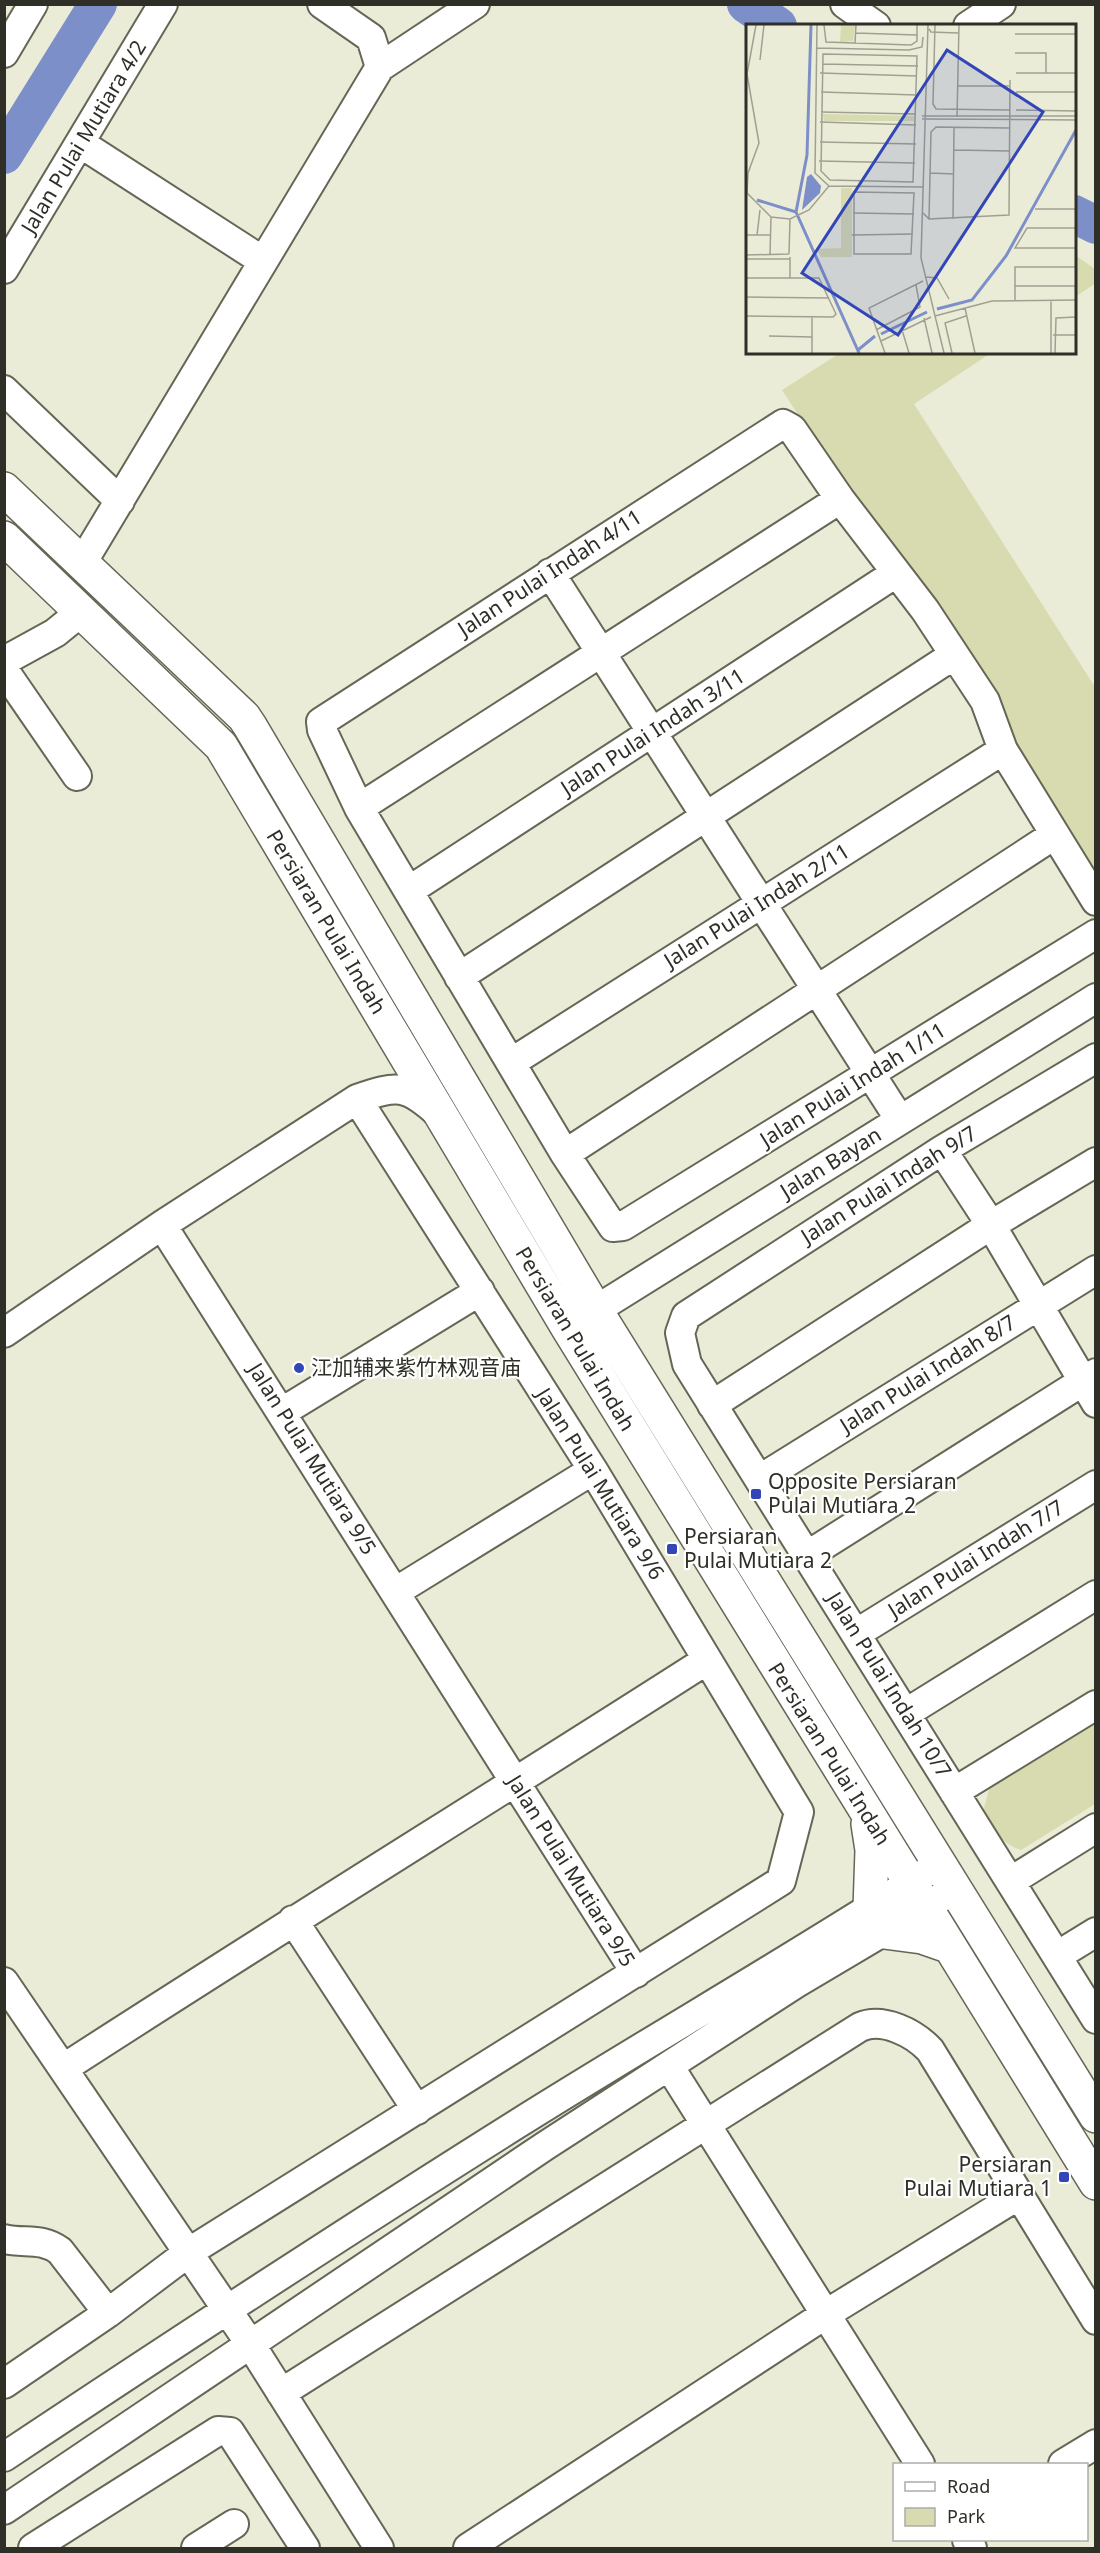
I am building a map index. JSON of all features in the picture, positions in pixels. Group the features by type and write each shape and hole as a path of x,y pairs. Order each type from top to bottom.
{"main road":[{"name":"Persiaran Pulai Indah","path":"4,489 244,717 595,1309 1095,2116"},
{"path":"4,525 55,558 82,563 83,575 92,596 146,673"},
{"name":"Persiaran Pulai Indah","path":"4,538 221,746 568,1328 1095,2183"},
{"path":"867,1816 877,1920 948,1946"}],"street":[{"path":"4,53 33,4"},
{"name":"Jalan Pulai Mutiara 4/2","path":"4,270 163,4"},
{"path":"322,4 371,38 380,67"},
{"path":"82,563 380,67 475,4"},
{"path":"845,4 873,24"},
{"path":"971,24 1001,4"},
{"path":"80,143 263,261"},
{"path":"4,390 120,501"},
{"name":"Jalan Pulai Indah 4/11","path":"359,808 322,730 323,718 777,426 783,424 792,429 840,499"},
{"path":"1054,835 817,987 565,1154 410,890 359,808 840,499 925,610 986,701 1003,750 1095,901"},
{"path":"550,573 873,1074 900,1120"},
{"name":"Jalan Pulai Indah 3/11","path":"410,890 896,573"},
{"path":"4,661 55,633 81,612"},
{"path":"459,977 954,655"},
{"path":"4,670 77,776"},
{"name":"Jalan Pulai Indah 2/11","path":"512,1062 1003,750"},
{"name":"Jalan Pulai Indah 1/11","path":"565,1154 609,1225 618,1228 623,1226 873,1074 1095,934"},
{"name":"Jalan Bayan","path":"568,1328 1095,998"},
{"name":"Jalan Pulai Indah 9/7","path":"686,1316 942,1150 1095,1058"},
{"path":"4,1333 162,1225 357,1099 389,1088 410,1092 421,1098 443,1118"},
{"name":"Jalan Pulai Mutiara 9/6","path":"357,1099 593,1470 799,1812 781,1881 636,1973"},
{"path":"808,1555 1091,1386 1037,1306 991,1225 942,1150"},
{"path":"712,1405 991,1225 1095,1162"},
{"name":"Jalan Pulai Mutiara 9/5","path":"162,1225 636,1973"},
{"name":"Jalan Pulai Indah 8/7","path":"760,1479 1095,1270"},
{"path":"282,1412 480,1291"},
{"name":"Jalan Pulai Indah 10/7","path":"686,1316 680,1333 687,1364 857,1633 1095,2019"},
{"path":"395,1592 593,1470"},
{"name":"Jalan Pulai Indah 7/7","path":"857,1633 1095,1485"},
{"path":"906,1713 1095,1595"},
{"path":"64,2068 292,1920 515,1783 707,1660"},
{"path":"954,1792 1095,1706"},
{"path":"1011,1881 1095,1828"},
{"path":"4,2457 227,2309 519,2123 877,1920 947,1877"},
{"path":"292,1920 417,2110"},
{"path":"4,2510 795,1984 877,1920"},
{"path":"1057,1956 1095,1932"},
{"path":"4,2384 108,2313 189,2252 636,1973"},
{"path":"4,1982 251,2345 379,2548"},
{"path":"281,2393 860,2027 875,2022 916,2036 930,2050 1095,2320"},
{"path":"669,2066 919,2463"},
{"path":"468,2548 826,2314 1019,2195"},
{"path":"4,2239 15,2242 36,2240 50,2243 60,2251 108,2313"},
{"path":"33,2548 218,2431 230,2432 305,2548"},
{"path":"1065,2463 1095,2444"},
{"path":"196,2548 234,2524"}],"green space":[{"path":"1076,256 1095,269 1096,283 1076,296"},
{"path":"838,354 989,354 914,404 1095,687 1095,871 782,390"},
{"path":"1095,1721 1095,1804 1021,1850 1008,1844 994,1831 983,1812 990,1786"}],"waterway":[{"path":"4,155 98,4"},
{"path":"746,4 775,24"},
{"path":"1076,215 1096,225"}],"place":[{"name":"江加辅来紫竹林观音庙","path":"299,1368"},
{"name":"Opposite Persiaran Pulai Mutiara 2","path":"756,1494"},
{"name":"Persiaran Pulai Mutiara 2","path":"672,1549"},
{"name":"Persiaran Pulai Mutiara 1","path":"1064,2177"}]}
